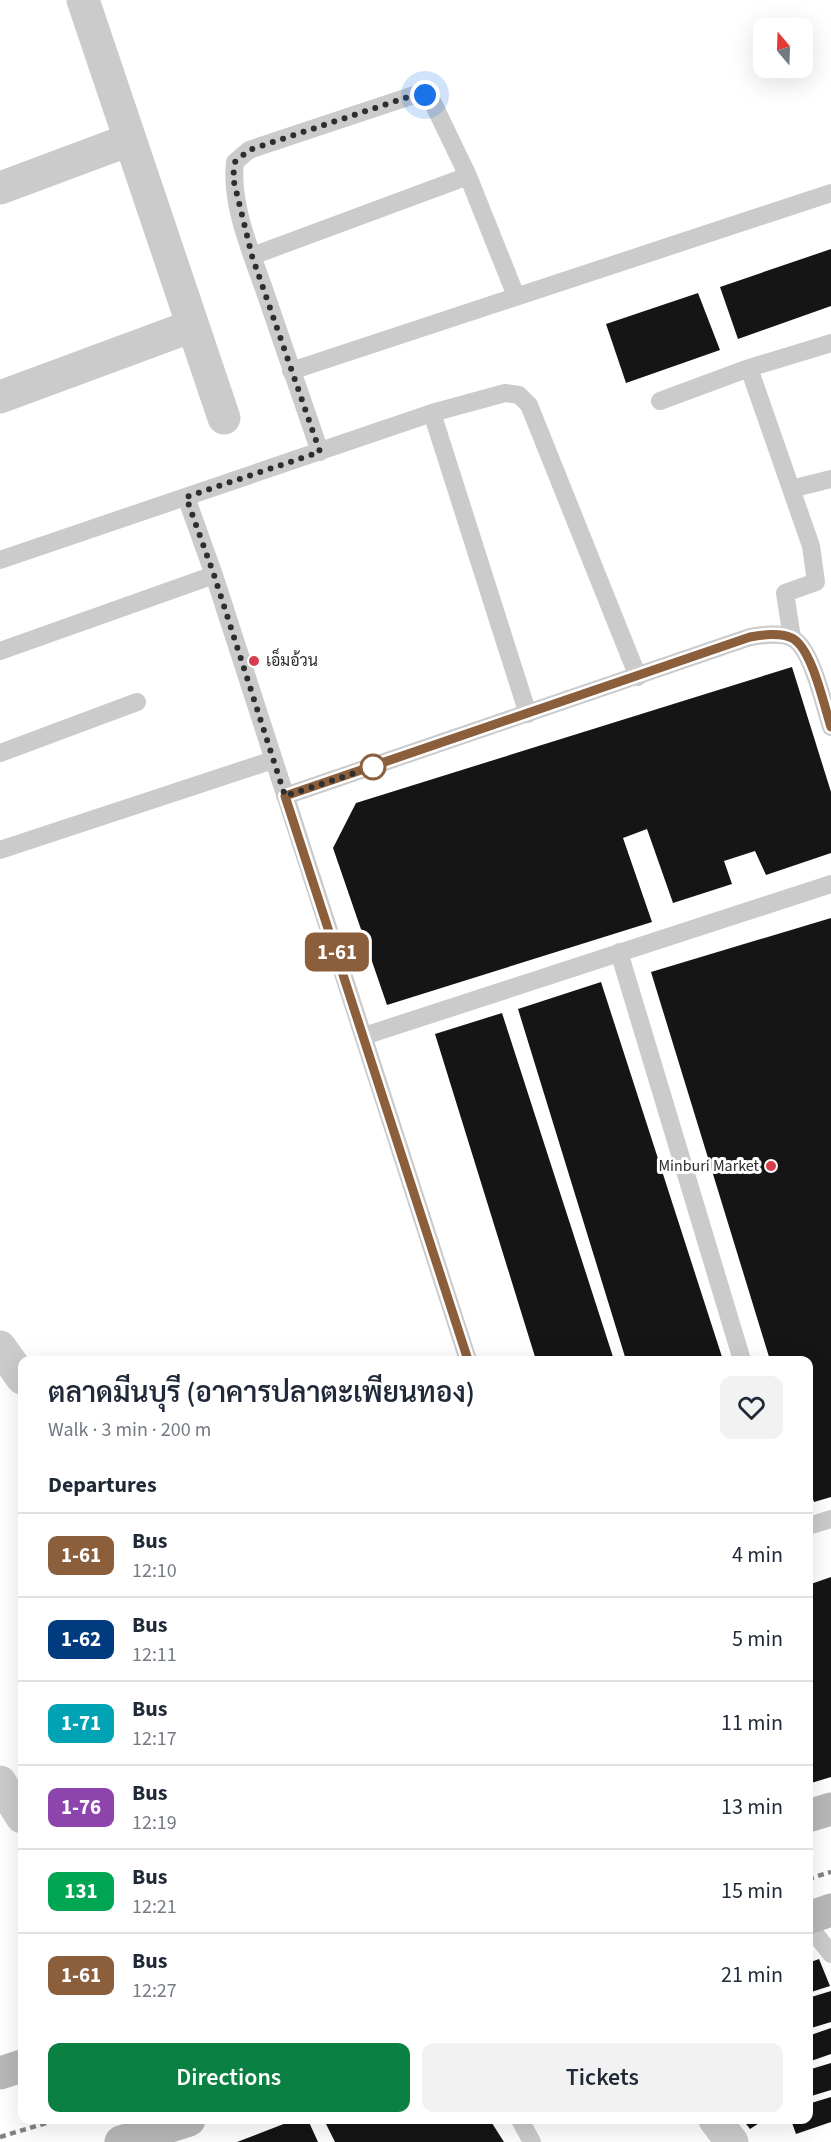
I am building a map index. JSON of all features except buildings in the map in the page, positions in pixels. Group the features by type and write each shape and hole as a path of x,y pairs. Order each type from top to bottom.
{"main road":[{"path":"813,1814 831,1809"},
{"path":"813,1916 831,1910"},
{"path":"0,2073 18,2067"},
{"path":"121,2142 184,2128"}],"street":[{"path":"83,0 224,418"},
{"path":"0,188 129,140"},
{"path":"0,397 192,326"},
{"path":"0,1347 18,1372"},
{"path":"0,1782 18,1811"},
{"path":"718,2124 732,2142"}],"lane":[{"path":"320,452 252,256 233,178 235,162 249,150 417,94 425,95 432,101 468,176 516,296"},
{"path":"252,256 468,176"},
{"path":"291,371 831,193"},
{"path":"660,401 749,368 831,343"},
{"path":"749,368 811,546 816,582 785,593 792,638 802,648 809,661 831,727"},
{"path":"0,560 432,414 506,393 519,395 529,405 638,677"},
{"path":"432,414 528,714"},
{"path":"791,489 831,480"},
{"path":"186,497 214,575 467,1356"},
{"path":"0,651 214,575"},
{"path":"285,796 750,637 763,635 792,638"},
{"path":"0,753 137,702"},
{"path":"0,850 273,760"},
{"path":"364,1036 831,884"},
{"path":"619,952 741,1356"},
{"path":"813,1524 831,1519"},
{"path":"813,1931 831,1954"},
{"path":"522,2124 532,2142"}],"railway":[{"path":"813,1877 831,1872"},
{"path":"0,2137 43,2124"}],"bus line":[{"name":"1-61","path":"467,1356 285,796 750,637 763,635 792,638 802,648 809,661 831,727"}],"place":[{"name":"เอ็มอ้วน","path":"254,661"},
{"name":"Minburi Market","path":"771,1166"}],"route":[{"path":"373,767 285,796 214,575 186,497 320,452 252,256 233,178 235,162 249,150 417,94 425,95"}]}
